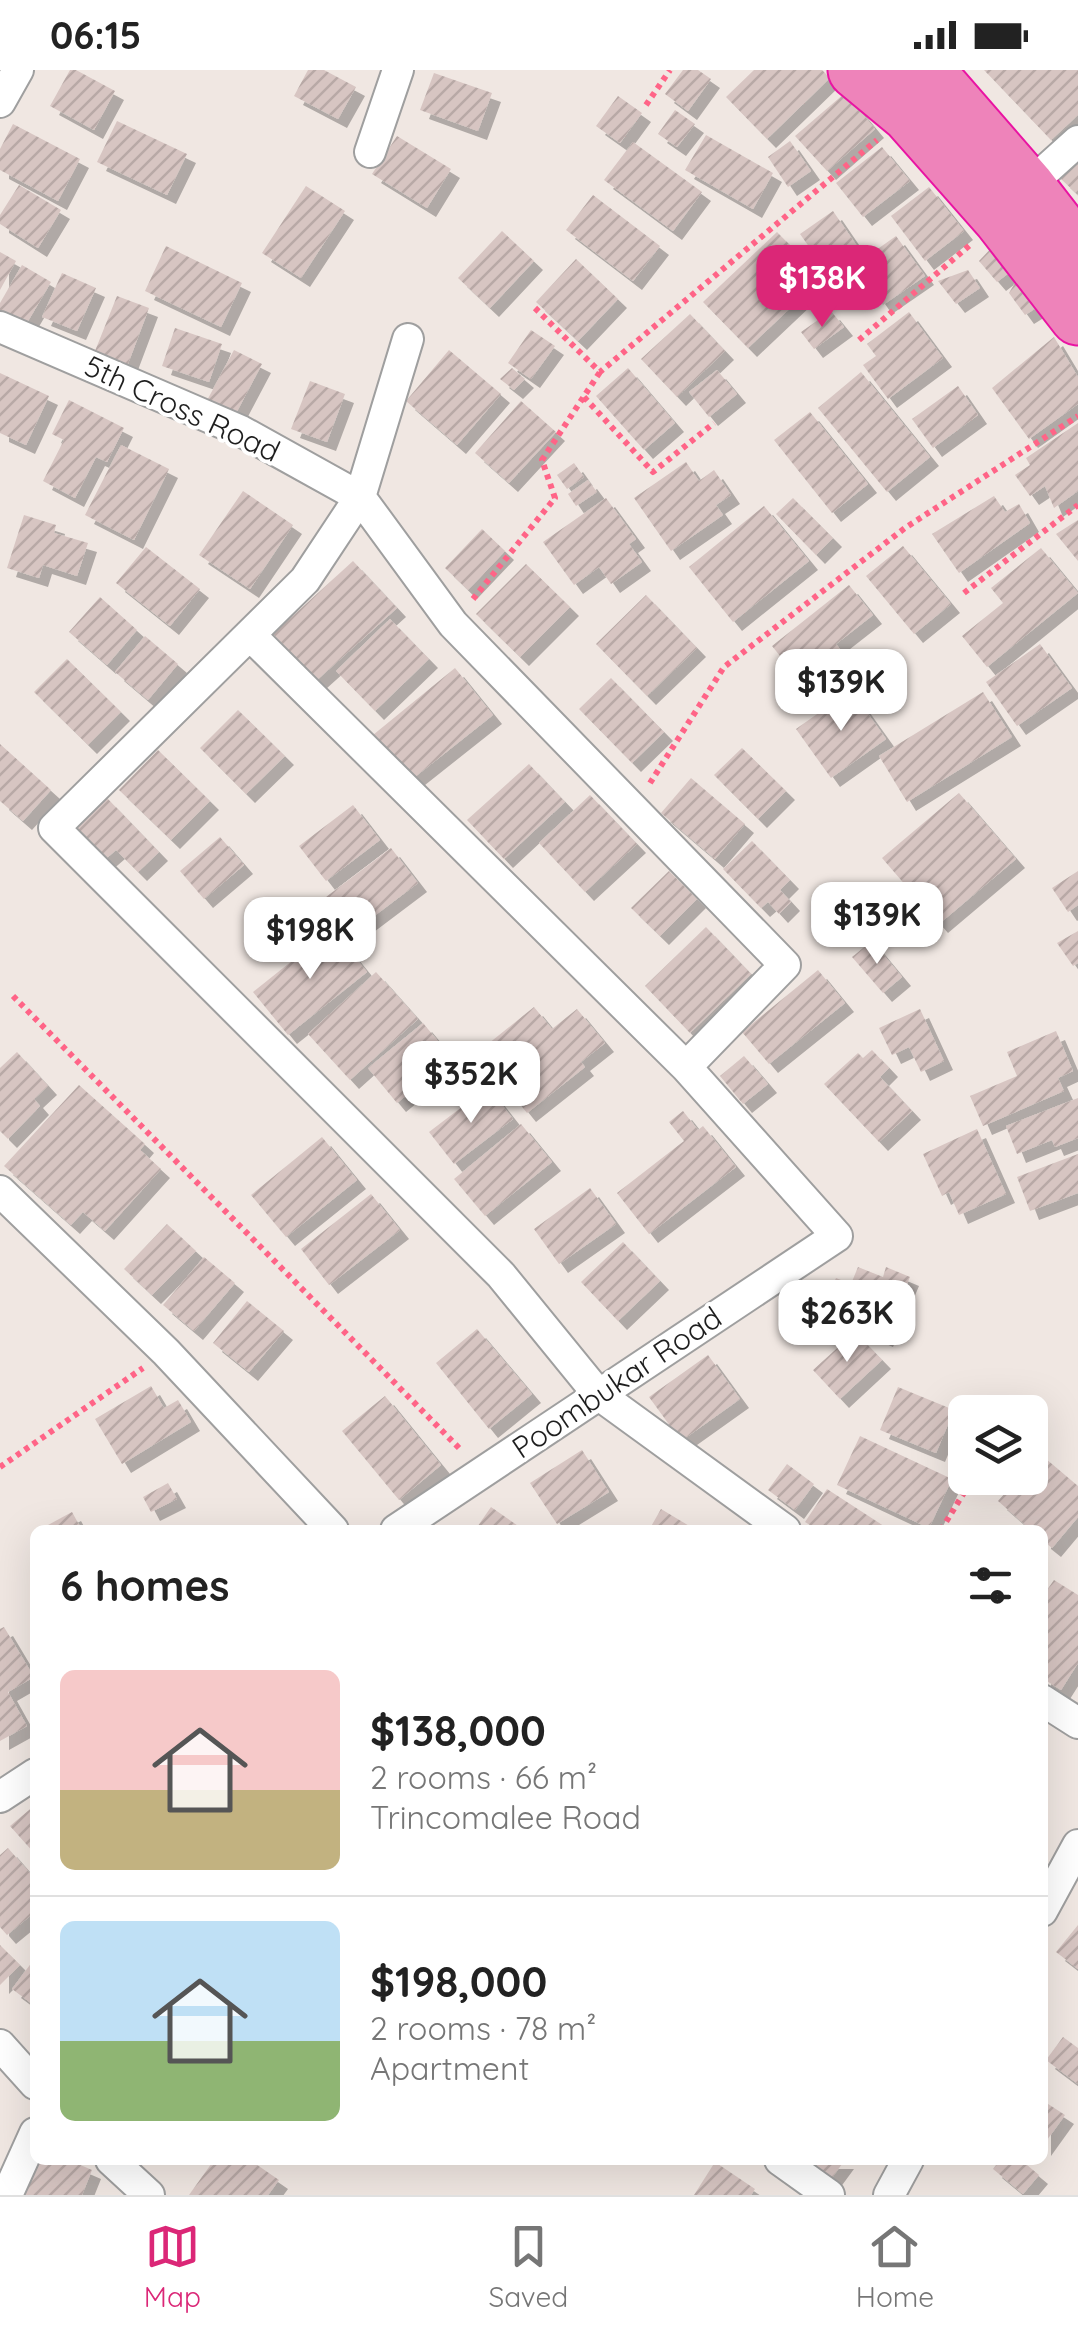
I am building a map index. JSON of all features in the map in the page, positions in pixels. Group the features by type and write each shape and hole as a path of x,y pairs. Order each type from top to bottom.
{"highway":[{"path":"856,70 914,92 1014,202 1078,252"},
{"path":"1014,202 1078,318"}],"street":[{"path":"0,102 18,70"},
{"path":"370,152 398,70"},
{"path":"1014,202 1078,141"},
{"name":"5th Cross Road","path":"0,328 241,432 360,497"},
{"path":"408,340 360,497 304,580 54,828 501,1275 598,1394 778,1525"},
{"path":"250,635 686,1067 785,965 454,624 360,497"},
{"name":"Poombukar Road","path":"404,1525 837,1236 686,1067"},
{"path":"0,1191 166,1352 328,1525"},
{"path":"1048,1704 1078,1723"},
{"path":"0,1797 30,1777"},
{"path":"1048,1900 1078,1846"},
{"path":"0,2045 30,2078"},
{"path":"7,2195 30,2143"},
{"path":"116,2165 150,2195"},
{"path":"787,2165 829,2195"},
{"path":"889,2195 905,2165"}],"path":[{"path":"646,105 670,70"},
{"path":"454,624 555,498 542,460 600,372 914,92"},
{"path":"859,340 1014,202"},
{"path":"535,308 600,372"},
{"path":"584,397 652,472 714,424"},
{"path":"633,809 724,667 904,528 1078,416"},
{"path":"964,593 1078,506"},
{"path":"13,996 483,1473"},
{"path":"0,1467 166,1352"},
{"path":"944,1525 963,1495"}],"building":[{"path":"70,70 115,91 94,130 50,106"},
{"path":"308,70 324,70 356,87 338,119 294,96"},
{"path":"683,70 698,70 711,79 688,111 665,94"},
{"path":"754,70 822,70 830,78 767,139 726,97"},
{"path":"984,70 1078,70 1078,115 1051,140"},
{"path":"434,73 492,93 478,131 420,110"},
{"path":"845,93 875,129 827,171 795,136"},
{"path":"618,96 642,113 620,143 596,126"},
{"path":"675,110 695,124 677,147 658,134"},
{"path":"117,121 187,154 167,195 97,162"},
{"path":"13,124 80,159 58,201 0,170 0,149"},
{"path":"706,135 773,173 753,209 685,170"},
{"path":"397,136 451,169 427,208 372,174"},
{"path":"790,141 811,171 788,187 768,157"},
{"path":"633,142 702,192 673,231 604,180"},
{"path":"882,147 910,181 863,217 836,183"},
{"path":"1078,162 1078,195 1061,179"},
{"path":"19,185 61,210 38,248 0,224 0,215"},
{"path":"306,186 345,211 301,278 262,253"},
{"path":"929,187 964,231 925,261 891,216"},
{"path":"593,195 660,246 633,281 566,230"},
{"path":"833,211 859,249 827,272 800,234"},
{"path":"502,231 534,261 490,308 458,278"},
{"path":"777,232 822,278 748,348 703,302"},
{"path":"896,236 925,276 883,305 855,265"},
{"path":"997,242 1014,269 997,282 979,261"},
{"path":"166,246 242,283 221,327 145,291"},
{"path":"0,252 16,261 0,290"},
{"path":"576,259 618,299 578,341 536,302"},
{"path":"22,265 51,282 18,338 0,328 0,303"},
{"path":"968,270 980,288 956,304 938,281"},
{"path":"62,273 96,288 77,331 42,317"},
{"path":"1019,276 1041,305 1025,315 1009,293"},
{"path":"117,296 149,308 126,369 93,356"},
{"path":"831,311 844,327 814,349 801,332"},
{"path":"909,312 943,358 888,399 863,365 876,356 867,344"},
{"path":"690,314 725,351 677,397 641,359"},
{"path":"175,328 222,344 209,382 162,366"},
{"path":"531,330 555,346 531,379 508,363"},
{"path":"1054,337 1078,377 1078,404 1029,439 992,388"},
{"path":"234,350 262,364 224,436 196,421"},
{"path":"449,350 501,394 457,445 406,401"},
{"path":"512,368 525,379 514,390 500,379"},
{"path":"628,368 675,423 644,450 596,396"},
{"path":"717,370 737,394 709,417 689,392"},
{"path":"861,372 930,457 887,492 818,408"},
{"path":"0,373 49,396 26,445 0,433"},
{"path":"310,381 345,394 327,442 291,429"},
{"path":"958,386 978,415 933,448 912,419"},
{"path":"69,400 124,428 107,462 96,457 75,498 43,481 64,440 52,434"},
{"path":"521,401 556,432 509,483 475,453"},
{"path":"810,412 868,484 832,513 774,440"},
{"path":"1078,423 1078,491 1054,508 1045,486 1030,496 1015,475 1030,465 1026,458"},
{"path":"121,445 169,469 134,540 85,515"},
{"path":"686,462 699,481 714,470 731,495 716,505 723,515 671,551 634,498"},
{"path":"574,463 584,477 567,489 557,475"},
{"path":"588,480 597,492 576,506 568,494"},
{"path":"243,491 293,525 250,589 199,555"},
{"path":"994,496 1005,512 1019,504 1030,523 959,573 932,534"},
{"path":"606,498 636,539 629,544 642,562 611,584 599,567 574,585 543,542"},
{"path":"793,498 833,538 816,555 776,514"},
{"path":"764,506 809,561 733,622 689,567"},
{"path":"24,515 56,525 54,533 88,543 77,576 43,565 39,578 7,568"},
{"path":"1078,520 1078,561 1056,534"},
{"path":"482,529 505,551 468,590 445,568"},
{"path":"903,546 951,604 914,634 866,576"},
{"path":"146,547 200,589 170,626 116,583"},
{"path":"1041,548 1078,593 987,667 962,636 1003,603 991,588"},
{"path":"353,561 397,608 317,680 273,634"},
{"path":"526,564 570,607 520,657 476,614"},
{"path":"849,585 873,615 836,644 853,666 822,690 806,670 797,677 772,646"},
{"path":"646,595 697,648 647,696 596,644"},
{"path":"100,597 137,630 107,665 69,632"},
{"path":"390,619 429,659 375,711 336,671"},
{"path":"145,636 178,664 148,700 115,672"},
{"path":"1040,644 1072,688 1017,726 986,682"},
{"path":"67,659 121,712 88,745 34,692"},
{"path":"455,668 493,715 411,780 373,735"},
{"path":"611,678 664,732 632,763 579,709"},
{"path":"851,690 886,739 831,778 796,729"},
{"path":"983,692 1012,737 907,802 879,756"},
{"path":"238,710 285,756 246,794 200,748"},
{"path":"0,744 51,790 23,821 0,801"},
{"path":"742,748 786,791 758,819 714,775"},
{"path":"158,750 210,801 171,840 119,790"},
{"path":"529,764 565,802 504,859 467,820"},
{"path":"691,778 745,824 715,859 661,813"},
{"path":"959,793 1016,859 939,924 882,858"},
{"path":"590,795 637,844 585,892 539,843"},
{"path":"107,798 159,852 138,872 116,850 102,862 72,831"},
{"path":"353,805 380,840 326,881 299,846"},
{"path":"220,837 244,865 204,899 180,871"},
{"path":"752,841 790,880 780,890 791,902 779,914 768,902 761,908 723,869"},
{"path":"391,848 418,883 349,935 322,900"},
{"path":"669,871 697,899 660,936 631,908"},
{"path":"1078,871 1078,905 1068,912 1052,888"},
{"path":"706,927 751,974 690,1033 645,986"},
{"path":"332,929 367,972 288,1035 253,992"},
{"path":"1078,931 1078,963 1073,966 1057,943"},
{"path":"872,941 902,977 883,993 852,957"},
{"path":"818,970 845,1003 769,1064 742,1032"},
{"path":"376,972 418,1019 350,1080 308,1034"},
{"path":"534,1007 552,1029 577,1009 605,1043 581,1062 585,1067 527,1113 478,1052"},
{"path":"920,1009 944,1061 921,1072 909,1047 892,1055 879,1028"},
{"path":"423,1023 452,1058 397,1103 368,1068"},
{"path":"1056,1031 1073,1071 1058,1078 1064,1091 983,1126 970,1096 1017,1076 1007,1052"},
{"path":"872,1050 889,1068 880,1077 912,1111 879,1142 824,1084 858,1053 863,1058"},
{"path":"17,1052 48,1086 34,1099 40,1106 8,1139 0,1131 0,1068"},
{"path":"744,1056 768,1084 743,1104 720,1076"},
{"path":"79,1085 145,1144 140,1150 161,1169 105,1231 83,1212 71,1225 4,1166"},
{"path":"488,1087 513,1119 454,1164 429,1132"},
{"path":"1078,1098 1078,1138 1055,1147 1052,1140 1017,1154 1006,1126"},
{"path":"683,1111 698,1130 703,1126 736,1167 649,1234 617,1193 684,1141 669,1122"},
{"path":"521,1124 552,1162 485,1216 454,1179"},
{"path":"977,1129 1006,1194 959,1215 949,1192 942,1196 923,1154"},
{"path":"322,1137 357,1180 286,1237 251,1195"},
{"path":"1078,1154 1078,1193 1030,1211 1017,1177"},
{"path":"590,1188 616,1224 559,1264 534,1229"},
{"path":"371,1194 400,1230 329,1285 301,1249"},
{"path":"167,1224 196,1251 152,1295 124,1269"},
{"path":"623,1242 660,1281 618,1321 581,1282"},
{"path":"204,1257 235,1283 194,1331 163,1305"},
{"path":"858,1267 883,1277 886,1267 910,1277 884,1338 822,1311 836,1278 851,1284"},
{"path":"247,1301 284,1331 249,1372 213,1343"},
{"path":"477,1329 532,1394 489,1429 436,1363"},
{"path":"855,1332 882,1360 840,1399 813,1370"},
{"path":"708,1355 740,1399 681,1441 649,1397"},
{"path":"151,1386 164,1408 178,1400 191,1422 122,1464 95,1419"},
{"path":"898,1387 948,1408 948,1424 936,1453 880,1430"},
{"path":"385,1396 441,1465 399,1500 342,1431"},
{"path":"860,1436 948,1477 948,1488 930,1525 923,1525 837,1485"},
{"path":"582,1450 609,1492 557,1524 530,1483"},
{"path":"1048,1461 1078,1486 1078,1517 1052,1548 1048,1545 1048,1525 1025,1525 998,1501 1003,1495 1048,1495"},
{"path":"787,1464 814,1484 795,1510 768,1490"},
{"path":"168,1483 177,1499 151,1512 143,1497"},
{"path":"827,1489 882,1525 810,1525 805,1522"},
{"path":"491,1507 517,1525 478,1525"},
{"path":"661,1509 688,1525 652,1525"},
{"path":"72,1512 79,1525 48,1525"},
{"path":"1054,1580 1078,1595 1078,1663 1061,1690 1048,1682 1048,1588"},
{"path":"4,1627 30,1670 30,1679 8,1692 27,1726 0,1741 0,1629"},
{"path":"30,1809 30,1848 10,1826"},
{"path":"8,1848 30,1873 30,1916 7,1935 0,1927 0,1855"},
{"path":"1078,1925 1078,1969 1056,1952"},
{"path":"0,1945 20,1965 0,1985"},
{"path":"30,1965 30,2002 12,1989"},
{"path":"1063,2037 1078,2048 1078,2084 1048,2062"},
{"path":"1048,2104 1065,2115 1048,2139"},
{"path":"36,2165 80,2165 92,2170 82,2195 24,2195"},
{"path":"210,2165 257,2165 279,2180 268,2195 189,2195"},
{"path":"713,2165 719,2165 755,2189 751,2195 694,2195"},
{"path":"811,2165 841,2165 831,2179"},
{"path":"996,2165 1027,2165 1039,2175 1023,2194 993,2169"}]}
